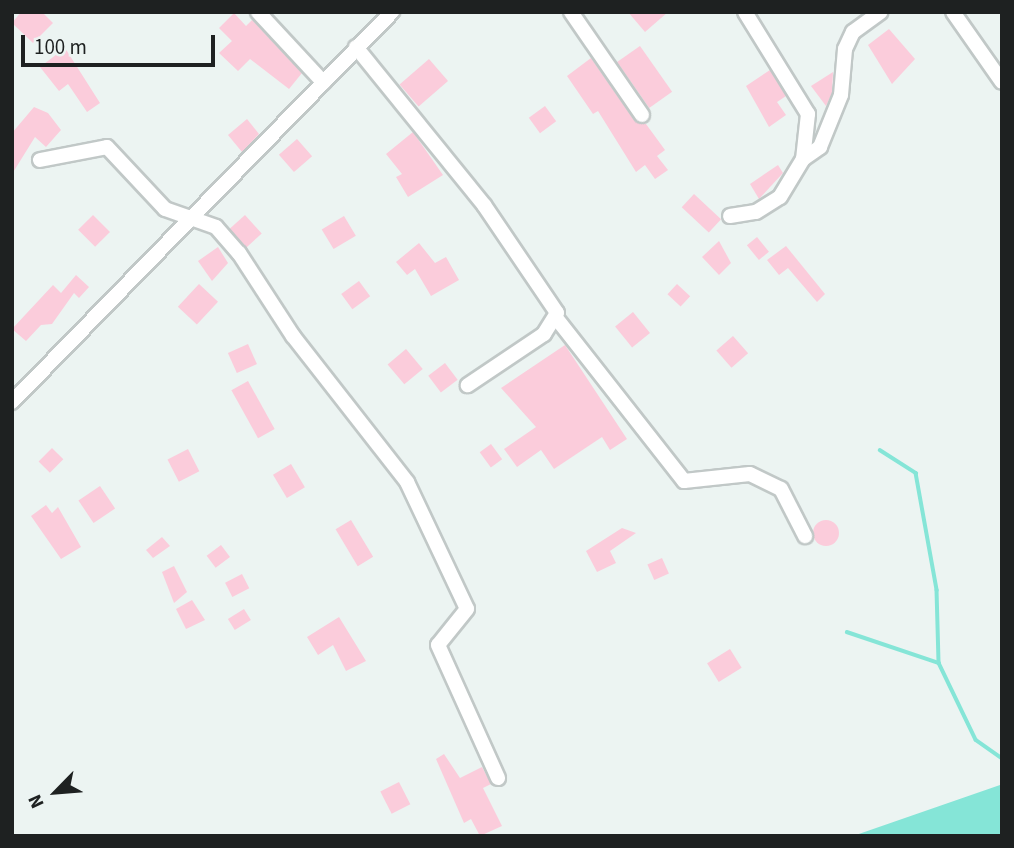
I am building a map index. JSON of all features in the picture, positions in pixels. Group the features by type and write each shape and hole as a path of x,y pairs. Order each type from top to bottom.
{"street":[{"path":"258,12 324,82"},
{"path":"13,400 195,219 392,12"},
{"path":"570,12 642,115"},
{"path":"744,12 808,114 803,159"},
{"path":"730,216 756,212 780,197 803,159 826,137 853,32 881,12"},
{"path":"953,12 1002,82"},
{"path":"356,47 484,205 557,319 684,481 750,474 781,489 805,536"},
{"path":"40,160 107,147 165,209 216,227 239,253 293,336 407,482 467,609 438,645 498,778"},
{"path":"468,386 557,319"}],"shaded area":[{"path":"1002,784 1002,836 853,836 1000,785"}],"building":[{"path":"21,12 42,12 53,23 33,43 12,23"},
{"path":"628,12 668,12 645,32"},
{"path":"234,13 246,26 252,20 302,73 289,89 250,59 238,71 219,53 232,41 219,28"},
{"path":"889,29 915,59 892,84 868,45"},
{"path":"640,46 672,92 649,108 617,62"},
{"path":"65,48 100,103 87,112 68,84 59,91 40,67"},
{"path":"591,58 634,120 646,124 665,150 657,156 668,170 655,179 645,165 636,172 598,111 593,114 567,76"},
{"path":"429,59 448,81 419,106 400,85"},
{"path":"770,70 786,96 777,102 786,115 769,127 746,86"},
{"path":"833,72 832,93 826,106 811,86"},
{"path":"545,106 556,121 540,133 529,118"},
{"path":"34,107 48,113 61,130 46,147 35,137 12,174 12,133"},
{"path":"247,119 259,134 242,152 228,135"},
{"path":"413,132 443,175 408,197 396,177 402,174 386,154"},
{"path":"297,139 312,156 294,172 279,155"},
{"path":"778,165 783,173 759,199 750,184"},
{"path":"694,194 721,219 709,232 682,207"},
{"path":"93,215 110,232 95,247 78,230"},
{"path":"245,215 262,234 246,248 229,229"},
{"path":"344,216 356,236 334,249 322,229"},
{"path":"757,237 769,252 759,260 747,245"},
{"path":"719,241 731,263 719,275 702,257"},
{"path":"419,243 435,263 446,257 459,280 431,296 415,269 407,275 396,262"},
{"path":"786,246 825,294 817,302 788,268 779,275 767,260"},
{"path":"218,247 228,263 212,281 198,261"},
{"path":"76,275 89,287 79,298 74,293 52,324 41,325 26,341 12,329 53,285 61,293"},
{"path":"359,281 370,296 352,309 341,294"},
{"path":"199,284 218,302 197,324 178,307"},
{"path":"677,284 690,296 681,307 667,294"},
{"path":"633,312 650,333 632,347 615,326"},
{"path":"733,336 748,353 731,368 716,350"},
{"path":"248,344 257,364 237,373 228,353"},
{"path":"565,345 627,439 610,450 602,437 554,469 541,450 517,467 504,449 536,427 501,388"},
{"path":"406,349 423,369 404,384 388,364"},
{"path":"445,363 458,380 441,392 428,376"},
{"path":"248,381 275,429 258,438 231,390"},
{"path":"491,444 502,459 491,468 480,452"},
{"path":"52,448 63,459 50,473 39,461"},
{"path":"188,449 199,471 179,482 168,459"},
{"path":"291,464 305,487 287,498 273,475"},
{"path":"100,486 115,508 94,523 78,501"},
{"path":"46,505 52,513 58,507 81,547 61,559 31,516"},
{"path":"351,520 373,557 358,566 336,529"},
{"path":"826,520 835,524 839,533 835,542 826,546 817,542 813,533 817,524"},
{"path":"622,528 636,533 610,551 616,563 597,572 586,551"},
{"path":"162,537 170,546 153,558 146,550"},
{"path":"221,545 230,557 216,568 207,556"},
{"path":"662,558 669,574 654,580 647,565"},
{"path":"174,566 187,592 174,603 162,572"},
{"path":"242,574 249,588 232,597 225,583"},
{"path":"192,600 205,620 186,629 176,609"},
{"path":"244,609 251,620 235,630 228,619"},
{"path":"339,617 366,661 346,671 333,645 318,655 307,637"},
{"path":"730,649 742,668 719,682 707,663"},
{"path":"444,754 460,778 482,767 491,784 483,788 502,826 480,836 471,819 464,823 436,759"},
{"path":"399,782 410,804 392,814 380,792"}],"waterway":[{"path":"880,450 916,473 937,590 939,663 976,740 1002,758"},
{"path":"847,632 939,663"}]}
